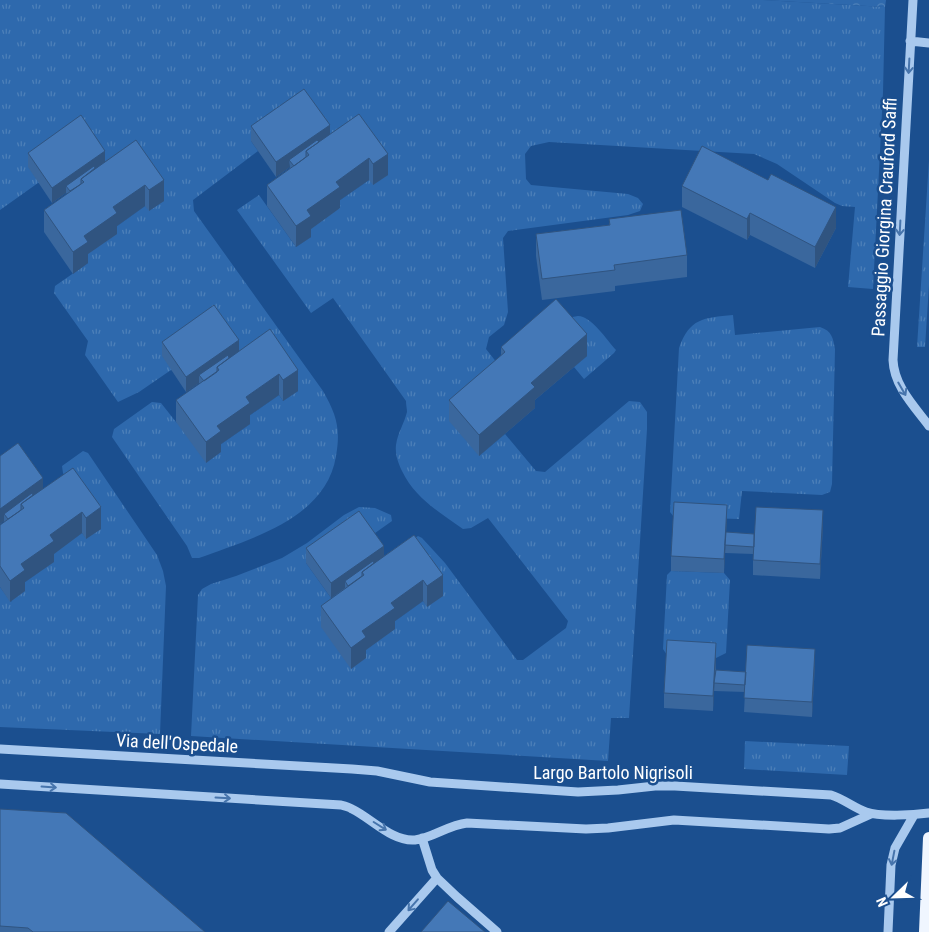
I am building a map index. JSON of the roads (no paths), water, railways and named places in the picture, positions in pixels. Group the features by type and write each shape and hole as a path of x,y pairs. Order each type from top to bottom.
{"main road":[{"path":"925,932 929,838"}],"street":[{"name":"Passaggio Giorgina Crauford Saffi","path":"913,0 893,367 903,392 929,426"},
{"path":"910,42 929,43"},
{"name":"Via dell'Ospedale","path":"0,749 352,769"},
{"name":"Largo Bartolo Nigrisoli","path":"352,769 377,771 430,782 569,791 590,792 675,786 832,795 871,814 914,815 929,813"},
{"name":"Largo Bartolo Nigrisoli","path":"0,784 341,805 351,808 396,836 407,840 422,838 454,825 467,822 586,829 674,820 829,829 840,828 871,814"},
{"path":"888,932 893,856 895,848 914,815"},
{"path":"422,838 436,878 497,932"},
{"path":"389,932 436,878"}]}
